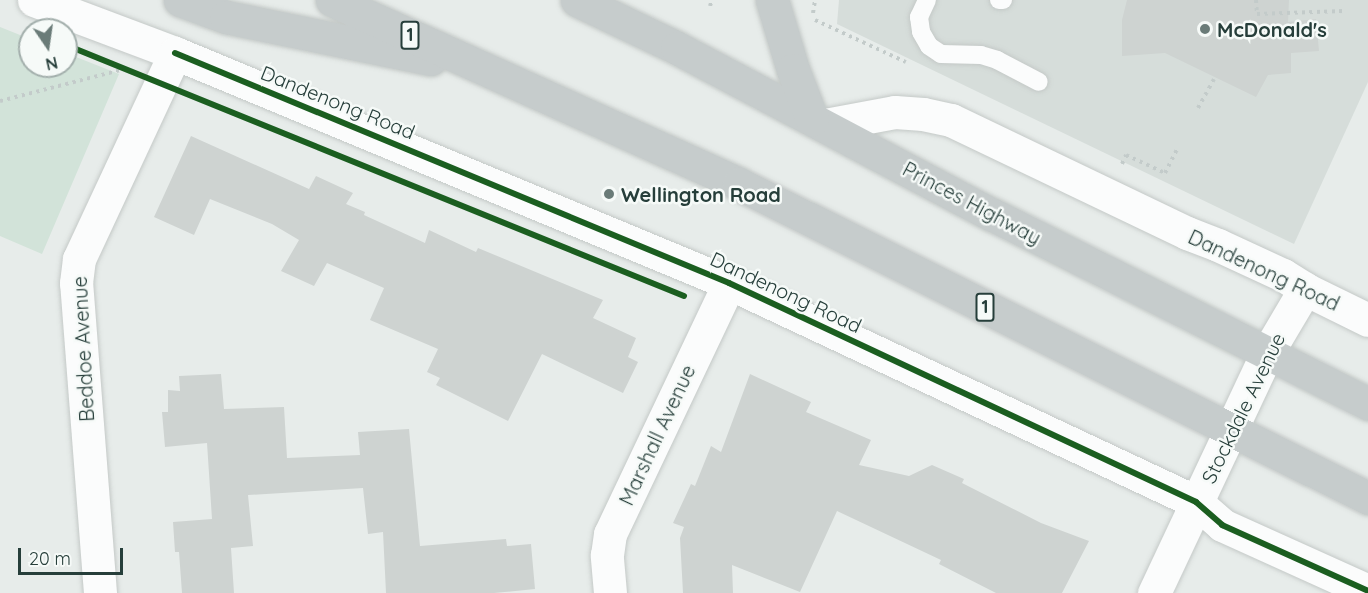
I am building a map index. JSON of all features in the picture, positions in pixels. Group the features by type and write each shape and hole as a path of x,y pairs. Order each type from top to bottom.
{"highway":[{"path":"180,0 226,17 488,70"},
{"name":"1","path":"332,0 610,123 806,216 1230,431 1368,498"},
{"name":"Princes Highway","path":"577,0 677,48 993,215 1266,355 1368,404"},
{"path":"772,0 793,70 819,122"}],"street":[{"name":"Dandenong Road","path":"34,0 175,53 729,283 1196,502 1222,525 1368,591"},
{"name":"Beddoe Avenue","path":"100,593 76,283 79,259 175,53"},
{"name":"Dandenong Road","path":"819,122 895,112 923,114 951,120 1187,233 1272,270 1368,320"},
{"name":"Marshall Avenue","path":"610,593 607,555 610,534 729,283"},
{"name":"Stockdale Avenue","path":"1154,593 1266,355 1305,289"}],"lane":[{"path":"927,0 919,17 921,32 929,46 941,54 981,55 997,60 1039,82"}],"path":[{"path":"710,6 712,0"},
{"path":"1256,0 1257,14 1344,11"},
{"path":"0,101 127,69"},
{"path":"1198,108 1214,79"},
{"path":"1121,164 1126,155 1165,173 1178,149"}],"shaded area":[{"path":"839,0 1368,0 1368,82 1294,244 837,24"}],"green space":[{"path":"0,27 18,34 18,78 78,78 78,58 119,74 42,254 0,236"}],"building":[{"path":"1127,0 1289,0 1288,22 1316,19 1319,51 1291,53 1291,73 1268,75 1256,97 1165,53 1122,56 1122,20"},
{"path":"191,136 309,189 316,176 353,193 346,204 365,212 364,215 425,243 429,230 476,252 478,248 603,300 593,318 636,338 628,357 638,362 623,393 542,354 508,421 436,385 440,378 427,372 438,349 370,320 384,288 327,263 314,286 281,271 299,240 272,224 210,199 194,235 154,217"},
{"path":"221,374 224,409 284,407 287,458 360,455 358,432 409,429 420,546 506,539 507,546 531,544 535,589 494,593 386,593 383,532 368,534 363,488 248,495 253,546 231,548 234,593 182,593 179,552 175,552 173,522 212,519 207,443 165,447 162,412 168,412 168,390 180,391 179,376"},
{"path":"750,374 811,402 806,412 871,440 859,465 909,476 932,465 964,479 962,483 1041,523 1089,541 1062,593 996,593 939,564 941,560 837,511 800,592 732,565 733,593 683,593 680,538 684,527 673,523 691,484 695,486 711,446 721,452"}],"cycle path":[{"path":"78,50 684,296"},
{"path":"175,53 729,283 1196,502 1222,525 1368,591"}],"place":[{"name":"McDonald's","path":"1205,29"},
{"name":"Wellington Road","path":"609,194"}]}
